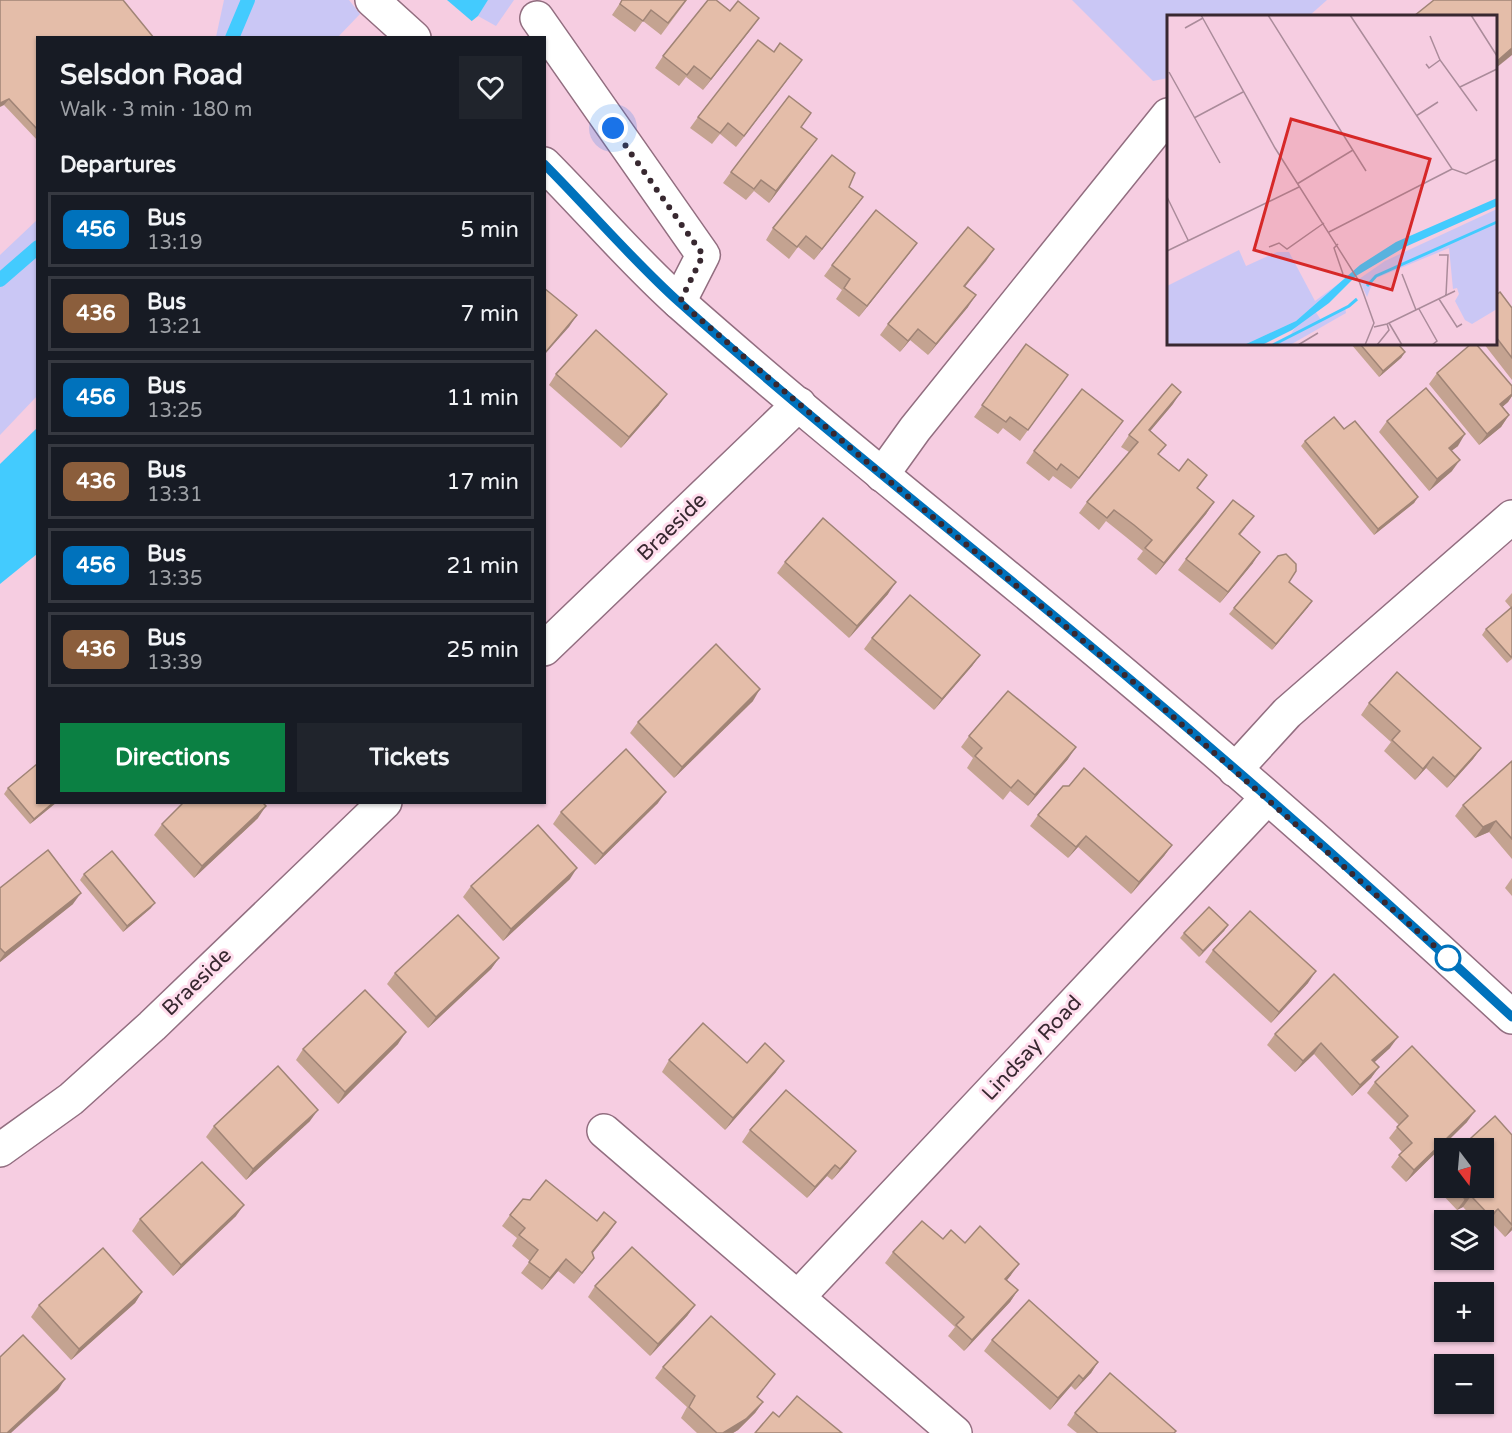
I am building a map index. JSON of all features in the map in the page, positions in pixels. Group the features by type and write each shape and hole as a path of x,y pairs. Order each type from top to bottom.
{"street":[{"path":"372,0 412,36"},
{"path":"537,18 703,255 680,302"},
{"path":"882,475 915,429 1167,116"},
{"path":"546,166 613,238 680,302 882,475 1138,686 1512,1017"},
{"name":"Braeside","path":"546,647 799,404"},
{"path":"1235,770 1287,714 1512,517"},
{"name":"Lindsay Road","path":"798,1297 1267,798"},
{"name":"Braeside","path":"0,1150 71,1099 152,1026 382,804"},
{"path":"604,1131 955,1433"}],"shaded area":[{"path":"224,0 349,0 360,14 339,36 216,36"},
{"path":"488,0 514,0 496,26 478,16"},
{"path":"1072,0 1327,0 1310,15 1167,15 1167,78 1153,81"},
{"path":"36,221 36,397 0,435 0,255"}],"water":[{"path":"430,0 488,0 478,16 451,36"},
{"path":"36,429 36,555 0,584 0,464"}],"pier":[{"path":"426,0 447,0 474,23 458,36 400,36"}],"building":[{"path":"0,0 123,0 152,36 36,36 36,128 9,99 0,103"},
{"path":"622,0 686,0 668,23 651,10 643,21 620,4"},
{"path":"708,0 716,0 730,11 738,1 759,18 711,79 694,66 687,75 663,56"},
{"path":"1434,0 1512,0 1512,48 1497,61 1497,15 1415,15"},
{"path":"758,40 774,52 780,43 802,60 744,136 728,123 720,133 698,117"},
{"path":"789,96 811,113 801,127 817,139 776,191 761,180 754,189 731,172"},
{"path":"832,155 855,173 849,187 863,197 822,249 806,236 797,247 773,228"},
{"path":"876,210 917,243 867,306 844,288 850,279 832,265"},
{"path":"968,227 994,249 964,286 976,295 936,344 918,329 908,341 888,324"},
{"path":"546,290 577,315 546,352"},
{"path":"1500,292 1512,308 1512,358 1497,338 1497,294"},
{"path":"596,330 667,394 629,437 556,374"},
{"path":"1026,344 1068,375 1028,430 1010,417 1006,422 982,405"},
{"path":"1361,345 1399,345 1405,352 1383,371"},
{"path":"1470,345 1477,345 1512,386 1512,394 1500,404 1509,415 1487,434 1437,373"},
{"path":"1172,384 1181,392 1149,430 1166,445 1158,454 1179,471 1188,459 1207,475 1197,488 1214,502 1164,563 1145,548 1152,540 1134,525 1114,510 1107,518 1087,502 1138,442 1129,435"},
{"path":"1426,388 1465,434 1449,448 1460,460 1437,479 1387,421"},
{"path":"1082,389 1123,421 1079,478 1061,464 1057,470 1034,451"},
{"path":"1334,417 1344,429 1355,421 1418,497 1378,529 1305,441"},
{"path":"1233,500 1254,516 1239,534 1260,552 1228,592 1186,559"},
{"path":"823,518 896,582 857,626 785,562"},
{"path":"1286,554 1296,564 1296,571 1289,582 1312,601 1276,644 1234,608 1278,556"},
{"path":"910,595 980,655 942,699 872,638"},
{"path":"1512,607 1512,657 1511,657 1486,629"},
{"path":"716,644 760,689 682,767 638,722"},
{"path":"1397,672 1481,748 1455,777 1433,757 1423,769 1392,740 1400,731 1369,703"},
{"path":"1008,691 1076,747 1035,795 1018,780 1011,788 975,756 982,748 969,736"},
{"path":"626,749 666,792 603,854 561,812"},
{"path":"1512,761 1512,839 1496,821 1483,827 1463,805"},
{"path":"36,765 36,804 52,804 34,819 8,788"},
{"path":"1084,768 1172,845 1139,882 1086,836 1076,847 1038,815 1063,786 1069,786"},
{"path":"182,804 264,804 266,806 202,866 162,824"},
{"path":"538,825 577,868 511,929 471,886"},
{"path":"48,850 81,893 5,953 0,948 0,888"},
{"path":"112,851 155,903 127,926 84,874"},
{"path":"1209,907 1228,925 1203,951 1184,933"},
{"path":"1250,911 1316,971 1279,1012 1213,950"},
{"path":"458,915 499,958 436,1017 395,973"},
{"path":"1334,974 1398,1037 1372,1060 1379,1067 1360,1085 1321,1043 1303,1061 1275,1034"},
{"path":"365,990 406,1032 345,1092 303,1049"},
{"path":"703,1023 747,1063 765,1043 784,1061 733,1118 669,1060"},
{"path":"1412,1046 1475,1111 1447,1138 1434,1138 1434,1151 1414,1170 1399,1155 1412,1143 1397,1127 1408,1116 1375,1082"},
{"path":"278,1066 318,1110 253,1169 214,1126"},
{"path":"786,1090 856,1151 840,1169 835,1165 815,1187 750,1130"},
{"path":"1495,1116 1512,1135 1512,1225 1498,1209 1494,1212 1494,1210 1484,1210 1473,1198 1494,1198 1494,1138 1471,1138"},
{"path":"202,1162 244,1205 181,1265 140,1219"},
{"path":"546,1180 597,1221 604,1212 616,1222 592,1252 594,1258 582,1273 566,1259 550,1278 529,1262 538,1250 519,1235 525,1228 510,1215 523,1199 530,1200"},
{"path":"922,1221 943,1239 951,1230 965,1243 980,1226 1019,1264 1005,1279 1018,1290 972,1340 956,1325 964,1317 893,1252"},
{"path":"632,1247 695,1305 658,1344 595,1286"},
{"path":"103,1248 142,1292 79,1349 39,1305"},
{"path":"1029,1300 1098,1362 1083,1379 1079,1375 1058,1398 992,1340"},
{"path":"711,1316 775,1374 757,1397 763,1402 746,1419 723,1433 717,1433 689,1407 695,1396 663,1367"},
{"path":"23,1335 65,1379 7,1433 0,1433 0,1357"},
{"path":"1110,1373 1176,1431 1174,1433 1098,1433 1075,1413"},
{"path":"797,1396 842,1433 755,1433 773,1412 779,1417"}],"waterway":[{"path":"233,36 248,0"},
{"path":"0,280 36,249"}],"bus line":[{"name":"456","path":"546,166 613,238 680,302 882,475 1138,686 1321,844 1512,1017"}],"route":[{"path":"613,128 703,255 699,268 680,302 882,475 1138,686 1321,844 1448,958"}]}
